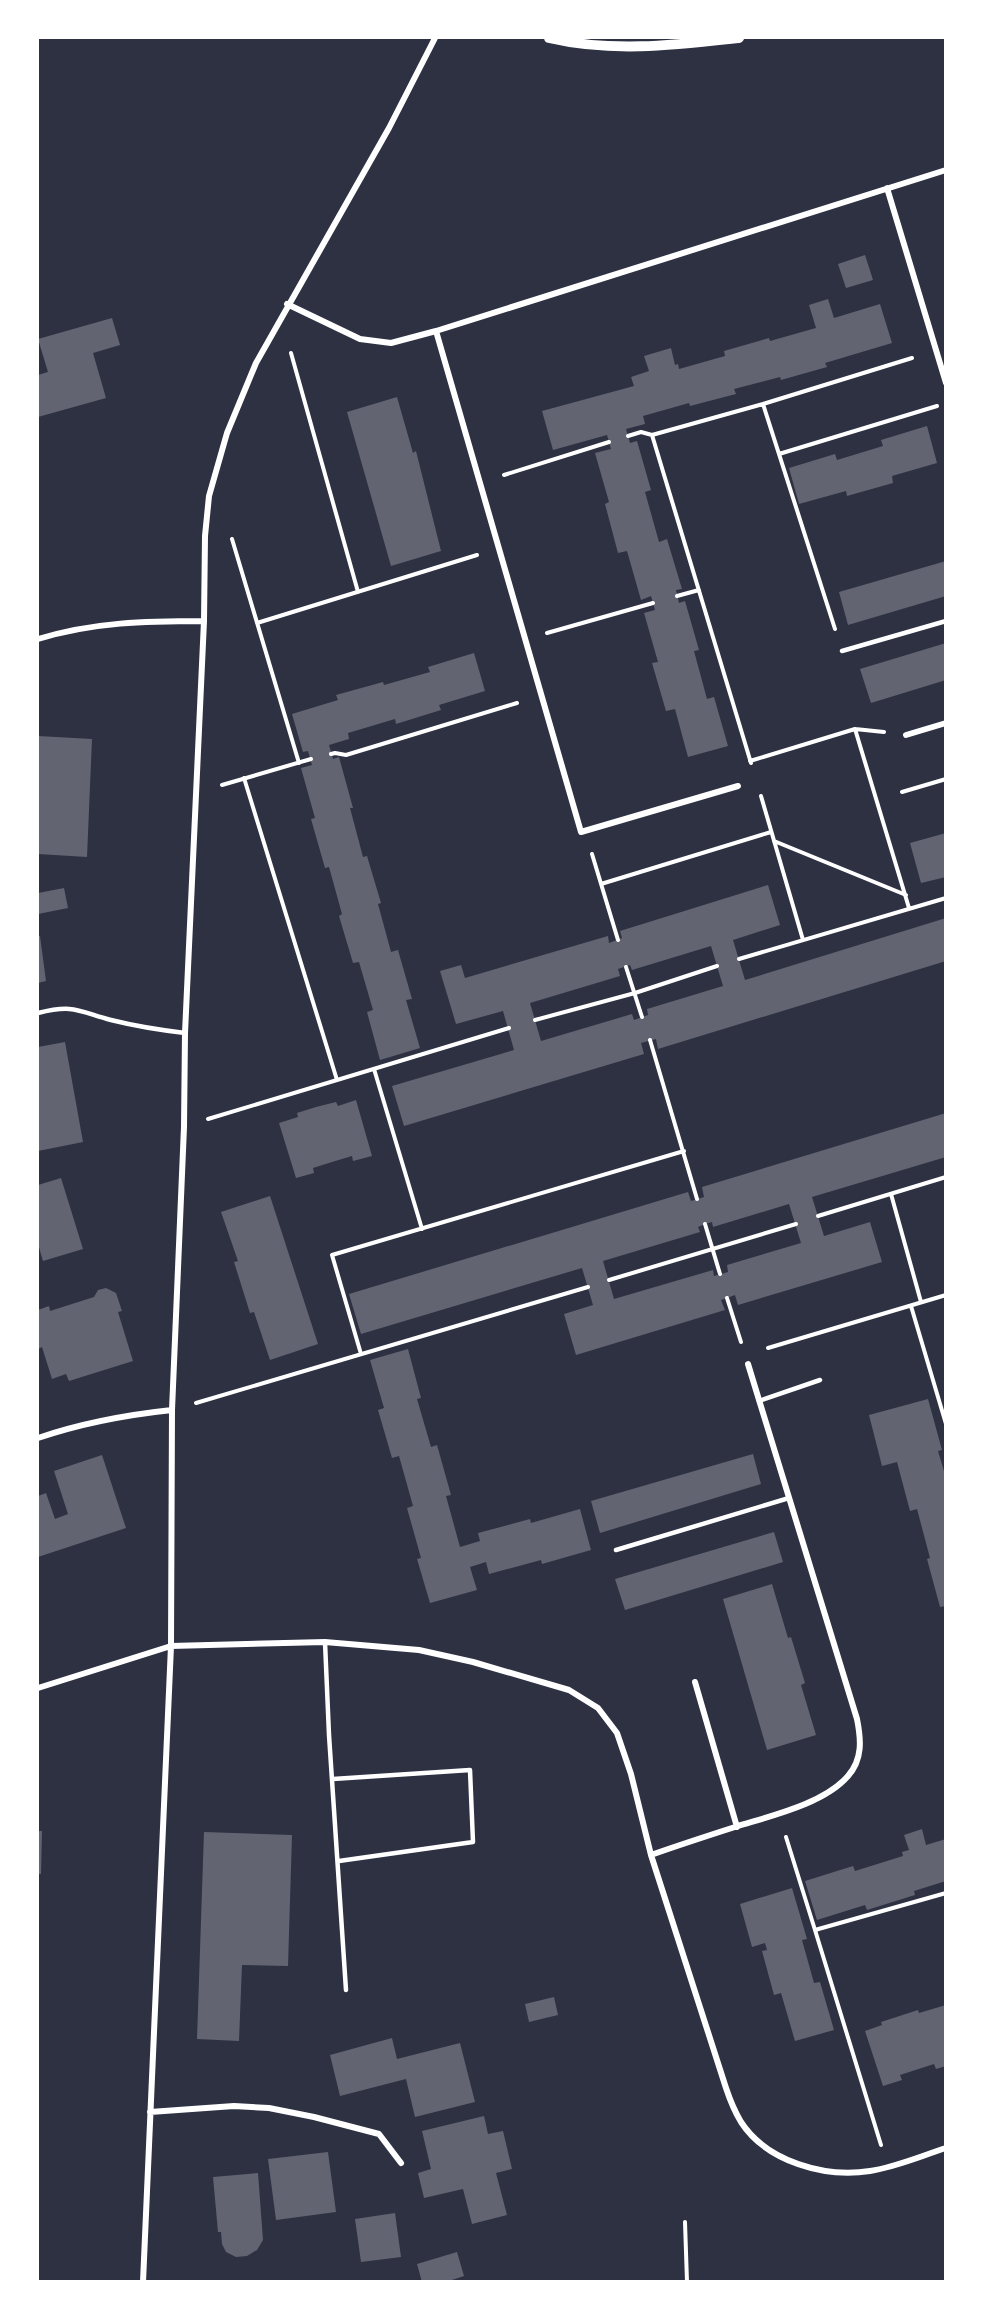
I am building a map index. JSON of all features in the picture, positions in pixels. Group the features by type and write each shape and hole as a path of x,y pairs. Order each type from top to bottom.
{"street":[{"path":"143,2282 171,1646 172,1410 184,1127 185,1033 204,621 205,536 209,496 226,433 249,379 287,304 389,128 435,38"},
{"path":"549,38 606,46 649,47 740,38"},
{"path":"287,304 360,339 391,343 436,331 945,170"},
{"path":"887,188 945,383"},
{"path":"436,331 580,832 738,786"},
{"path":"38,639 100,624 204,621"},
{"path":"906,735 945,723"},
{"path":"651,1855 779,1814 823,1796 849,1775 860,1755 861,1739 747,1364"},
{"path":"38,1438 76,1425 126,1415 172,1410"},
{"path":"38,1688 171,1646 325,1642 419,1650 473,1662 569,1690 598,1708 617,1732 631,1774 651,1855 726,2088 742,2124 778,2155 816,2169 857,2173 888,2167 945,2148"},
{"path":"695,1682 737,1827"},
{"path":"150,2112 234,2106 269,2108 314,2117 379,2134 400,2163"}],"lane":[{"path":"842,651 945,621"},
{"path":"38,1013 57,1008 77,1008 110,1020 185,1033"},
{"path":"759,1401 820,1380"},
{"path":"616,1550 789,1498"},
{"path":"325,1642 346,1990"},
{"path":"333,1779 471,1770 473,1842 339,1861"}],"path":[{"path":"281,316 358,592"},
{"path":"628,436 641,432 652,435 936,351"},
{"path":"779,454 945,403"},
{"path":"763,404 842,651"},
{"path":"652,435 753,771"},
{"path":"481,483 609,442"},
{"path":"230,534 299,763"},
{"path":"257,623 499,548"},
{"path":"677,596 699,590"},
{"path":"526,639 653,603"},
{"path":"332,754 346,756 542,695"},
{"path":"750,761 855,729 906,735"},
{"path":"855,729 909,908"},
{"path":"195,792 311,759"},
{"path":"244,778 337,1080"},
{"path":"902,792 945,779"},
{"path":"759,791 802,940"},
{"path":"618,940 601,884 771,832"},
{"path":"774,841 906,896"},
{"path":"739,959 945,898"},
{"path":"535,1020 635,993 717,966"},
{"path":"626,967 642,1017"},
{"path":"184,1127 509,1028"},
{"path":"650,1040 698,1199"},
{"path":"374,1069 422,1229"},
{"path":"361,1354 332,1255 684,1151"},
{"path":"818,1216 945,1177"},
{"path":"891,1194 921,1302"},
{"path":"705,1224 720,1274"},
{"path":"609,1280 796,1224"},
{"path":"172,1410 588,1287"},
{"path":"767,1349 945,1295"},
{"path":"727,1298 742,1346"},
{"path":"910,1306 945,1424"},
{"path":"779,1814 888,2167"},
{"path":"815,1930 945,1893"},
{"path":"685,2223 687,2282"}],"building":[{"path":"865,255 873,280 846,288 838,264"},
{"path":"828,299 834,318 880,304 892,343 825,363 827,367 781,380 780,377 734,389 736,394 690,406 689,403 643,416 645,424 626,429 630,443 637,441 651,490 645,492 659,542 667,539 682,589 676,590 679,603 685,601 699,650 694,651 707,699 714,697 728,746 688,757 675,709 666,711 652,663 658,662 644,613 655,610 651,596 641,600 627,551 618,553 605,504 609,502 595,453 611,449 607,435 553,450 542,411 634,386 631,377 649,371 644,356 671,348 675,365 678,364 679,369 725,356 724,351 816,328 809,305"},
{"path":"112,318 120,345 93,353 106,398 38,417 38,375 48,372 38,339"},
{"path":"397,397 413,453 416,451 441,551 391,566 347,412"},
{"path":"927,426 937,463 892,476 893,483 847,496 846,491 799,504 789,468 835,454 837,460 883,446 881,440"},
{"path":"946,561 946,596 848,625 839,592"},
{"path":"946,643 946,680 871,703 860,669"},
{"path":"474,653 485,691 439,705 441,710 396,724 395,719 348,733 349,739 329,745 333,759 339,757 363,857 367,856 381,903 378,904 391,952 398,950 412,999 406,1000 420,1048 380,1060 367,1012 373,1010 359,962 353,963 339,916 342,914 329,867 325,868 311,819 315,818 301,768 312,765 308,751 303,752 292,714 338,700 336,695 430,672 428,667"},
{"path":"38,736 92,739 87,857 38,854"},
{"path":"946,833 946,877 921,883 910,843"},
{"path":"768,885 780,925 733,940 745,980 946,918 946,961 658,1049 656,1039 641,1043 644,1054 404,1126 392,1086 514,1050 503,1011 456,1024 440,971 461,965 465,978 608,936 609,943 622,938 620,931","holes":["711,946 723,986 647,1009 648,1015 634,1020 632,1014 541,1041 530,1003 620,976 618,969 630,965 632,970"]},
{"path":"64,888 68,908 38,914 38,893"},
{"path":"38,936 40,936 46,981 38,983"},
{"path":"65,1042 83,1142 38,1151 38,1047"},
{"path":"356,1100 372,1156 353,1161 352,1156 313,1168 314,1173 296,1178 279,1123 298,1117 297,1113 316,1107 336,1102 338,1106"},
{"path":"946,1113 946,1157 812,1197 824,1236 870,1222 882,1262 738,1305 735,1295 721,1300 725,1310 576,1355 564,1314 593,1305 582,1268 361,1334 349,1294 688,1192 691,1201 704,1197 702,1187","holes":["789,1204 801,1243 727,1265 728,1272 714,1276 713,1270 614,1299 603,1261 700,1232 698,1227 705,1224 712,1222 713,1227"]},
{"path":"61,1178 83,1249 43,1261 38,1244 38,1185"},
{"path":"270,1196 318,1344 270,1360 254,1312 250,1313 234,1262 238,1261 221,1212"},
{"path":"106,1288 116,1293 122,1311 118,1312 133,1361 69,1381 66,1374 52,1379 42,1347 38,1349 38,1310 49,1306 50,1311 94,1297 98,1290"},
{"path":"408,1349 421,1398 417,1399 431,1447 437,1445 451,1495 446,1496 460,1547 480,1541 478,1533 530,1519 531,1523 580,1509 591,1550 542,1564 541,1560 489,1574 486,1562 470,1567 477,1590 430,1603 417,1559 421,1558 407,1508 413,1506 399,1456 392,1458 378,1410 384,1408 370,1360"},
{"path":"928,1399 942,1450 938,1451 946,1478 946,1606 940,1607 917,1509 910,1511 897,1462 882,1466 869,1415"},
{"path":"753,1454 761,1484 600,1533 591,1501"},
{"path":"102,1455 126,1528 38,1557 38,1496 46,1493 55,1519 68,1514 54,1471"},
{"path":"774,1532 783,1562 625,1610 615,1579"},
{"path":"772,1584 788,1638 791,1637 805,1683 801,1685 816,1735 767,1750 723,1599"},
{"path":"922,1829 926,1845 946,1839 946,1881 914,1891 915,1895 867,1910 865,1905 817,1920 805,1881 853,1866 855,1871 903,1856 902,1852 909,1850 904,1835"},
{"path":"38,1831 42,1831 41,1874 38,1874"},
{"path":"204,1832 292,1835 288,1966 242,1965 239,2041 197,2039"},
{"path":"792,1888 807,1939 802,1940 814,1983 820,1982 834,2030 795,2041 781,1993 774,1995 762,1951 767,1950 765,1943 752,1947 740,1904"},
{"path":"554,1997 558,2015 529,2022 525,2004"},
{"path":"946,2005 946,2066 936,2069 934,2064 900,2075 902,2080 883,2086 865,2031 882,2025 881,2022 918,2010 919,2013"},
{"path":"392,2038 397,2059 460,2043 475,2102 415,2117 406,2079 340,2096 330,2055"},
{"path":"484,2116 488,2134 503,2131 512,2169 496,2173 507,2215 472,2224 463,2189 424,2198 418,2173 431,2169 422,2131"},
{"path":"328,2152 336,2212 276,2220 268,2159"},
{"path":"258,2173 263,2240 257,2250 247,2256 236,2257 226,2252 222,2244 221,2232 218,2232 213,2177"},
{"path":"395,2213 401,2257 361,2262 355,2219"},
{"path":"457,2252 464,2276 452,2280 453,2282 422,2282 417,2264"}]}
